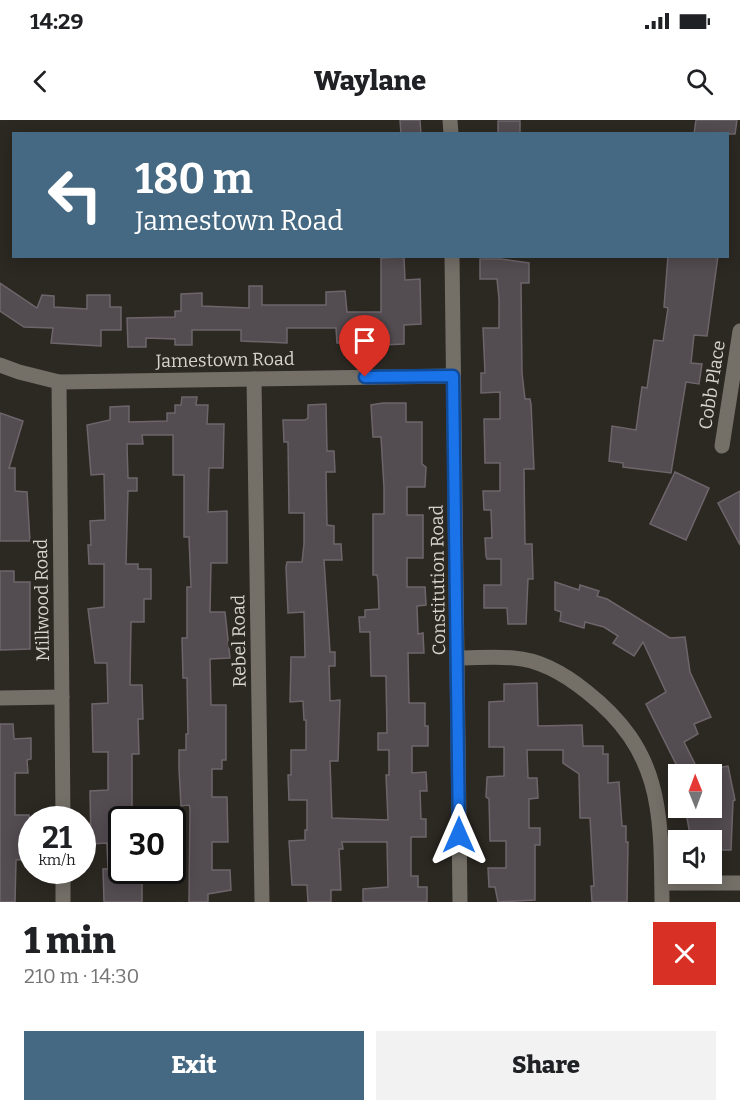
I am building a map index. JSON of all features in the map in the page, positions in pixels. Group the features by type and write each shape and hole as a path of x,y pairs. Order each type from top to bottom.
{"street":[{"name":"Constitution Road","path":"452,258 460,902"},
{"name":"Cobb Place","path":"722,446 740,331"},
{"name":"Jamestown Road","path":"0,364 19,372 59,382 453,376"},
{"name":"Rebel Road","path":"254,379 262,902"},
{"name":"Millwood Road","path":"59,382 63,806"},
{"path":"458,658 515,658 540,664 566,675 614,713 649,768 661,820 662,902"},
{"path":"0,698 62,697"},
{"path":"662,883 740,883"},
{"path":"63,884 63,902"}],"building":[{"path":"400,120 420,120 421,132 401,132"},
{"path":"696,120 737,120 735,134 694,132"},
{"path":"498,121 520,121 520,132 498,132"},
{"path":"381,258 404,258 405,280 420,279 421,324 404,325 404,344 382,345 382,333 354,334 354,343 337,343 336,328 287,328 287,343 241,341 241,330 192,330 192,345 175,345 175,339 146,338 146,347 128,347 127,318 175,317 175,311 181,311 181,294 202,293 202,306 249,308 249,286 262,286 262,305 326,305 326,292 345,291 347,312 381,312"},
{"path":"668,258 718,258 707,336 694,335 691,363 702,364 699,384 686,382 671,473 623,467 623,463 609,461 612,426 636,430 642,387 647,388 654,340 663,341 668,308 664,307"},
{"path":"480,259 529,263 529,283 521,283 522,373 525,399 530,399 531,404 534,469 524,469 525,544 532,544 533,579 528,579 526,624 508,624 507,608 484,608 484,585 501,585 501,559 487,559 486,556 485,538 492,538 491,510 484,510 483,491 500,491 500,463 485,463 484,419 500,419 500,392 481,393 481,373 485,373 483,328 499,328 499,299 497,279 480,279"},
{"path":"0,283 37,308 42,295 54,296 54,307 87,309 87,295 110,295 110,307 121,307 121,330 101,330 101,346 51,343 53,328 24,327 0,311"},
{"path":"182,397 197,397 196,405 208,405 207,424 224,424 223,468 209,468 208,512 227,511 227,563 211,563 210,612 225,612 230,658 210,659 211,705 226,705 226,760 222,760 222,769 212,769 212,797 227,797 228,842 212,842 212,870 230,870 231,890 208,894 208,902 189,902 190,808 189,805 181,806 179,750 186,750 186,734 188,734 187,678 183,678 182,638 187,638 187,587 191,587 189,537 184,537 184,475 173,475 173,435 142,435 143,444 127,444 128,478 137,478 137,491 128,491 126,564 138,564 138,569 151,569 151,599 144,599 144,622 131,622 130,685 142,685 143,719 138,719 139,754 132,754 132,806 108,806 108,869 107,843 96,844 96,806 90,806 90,791 108,790 108,752 93,752 92,704 108,703 107,663 95,663 88,609 104,607 104,564 89,564 88,545 91,545 90,521 105,520 104,474 91,475 87,425 110,420 110,407 129,406 129,422 167,421 167,413 175,413 175,405 181,405"},
{"path":"406,403 406,422 422,422 422,464 426,467 425,487 407,487 407,515 423,515 423,558 407,558 407,587 425,587 426,605 417,606 418,634 423,633 424,653 408,653 409,703 425,703 425,726 428,726 428,746 412,746 412,773 426,772 427,791 420,791 421,819 426,819 426,837 411,837 411,876 418,876 418,887 427,887 427,902 363,902 363,889 388,887 387,842 342,842 343,849 339,849 341,890 331,890 331,902 308,902 307,885 292,885 289,841 305,840 307,800 289,800 288,775 291,775 291,750 306,750 306,720 304,720 303,701 290,702 291,657 305,657 304,612 288,613 286,567 287,562 302,562 304,513 289,513 288,442 284,442 283,420 305,420 308,418 308,405 326,404 327,451 334,451 335,472 326,472 327,525 334,526 334,544 341,544 342,560 324,560 330,652 335,652 335,666 329,666 330,701 340,700 338,761 330,761 332,818 388,820 386,775 389,775 389,750 378,750 378,733 387,733 386,676 371,676 370,632 360,632 359,617 365,617 365,610 379,609 377,575 373,575 373,514 384,514 384,488 381,437 373,437 371,405"},
{"path":"0,413 23,421 9,468 15,468 15,491 27,492 30,541 0,541"},
{"path":"675,472 709,488 686,540 650,524"},
{"path":"740,491 740,545 718,503"},
{"path":"0,571 14,571 14,582 30,582 30,649 0,650"},
{"path":"555,582 579,590 580,585 599,591 597,596 607,599 670,638 685,637 690,672 711,717 694,724 698,734 684,742 695,764 676,764 646,704 666,692 643,642 634,656 613,643 618,636 604,627 585,622 584,628 560,621 561,612 555,610"},
{"path":"537,683 538,726 582,725 583,746 603,746 603,754 608,754 608,783 619,782 622,826 626,826 627,902 592,902 591,886 594,886 590,818 580,818 579,774 563,763 563,750 527,750 528,778 537,778 538,798 529,799 529,828 540,828 540,845 535,845 535,900 498,902 495,887 489,887 488,868 506,868 506,841 490,841 489,799 486,797 487,777 504,776 504,747 489,747 489,702 504,701 504,684"},
{"path":"0,724 13,724 14,739 31,738 31,759 27,760 28,773 15,773 18,860 16,860 15,902 0,902"},
{"path":"728,766 735,800 733,801 731,850 722,850 722,830 689,830 687,818 722,818 722,767"},
{"path":"103,869 108,869 108,884 142,884 142,902 104,902"}],"route":[{"path":"365,377 453,376 459,835"}]}
